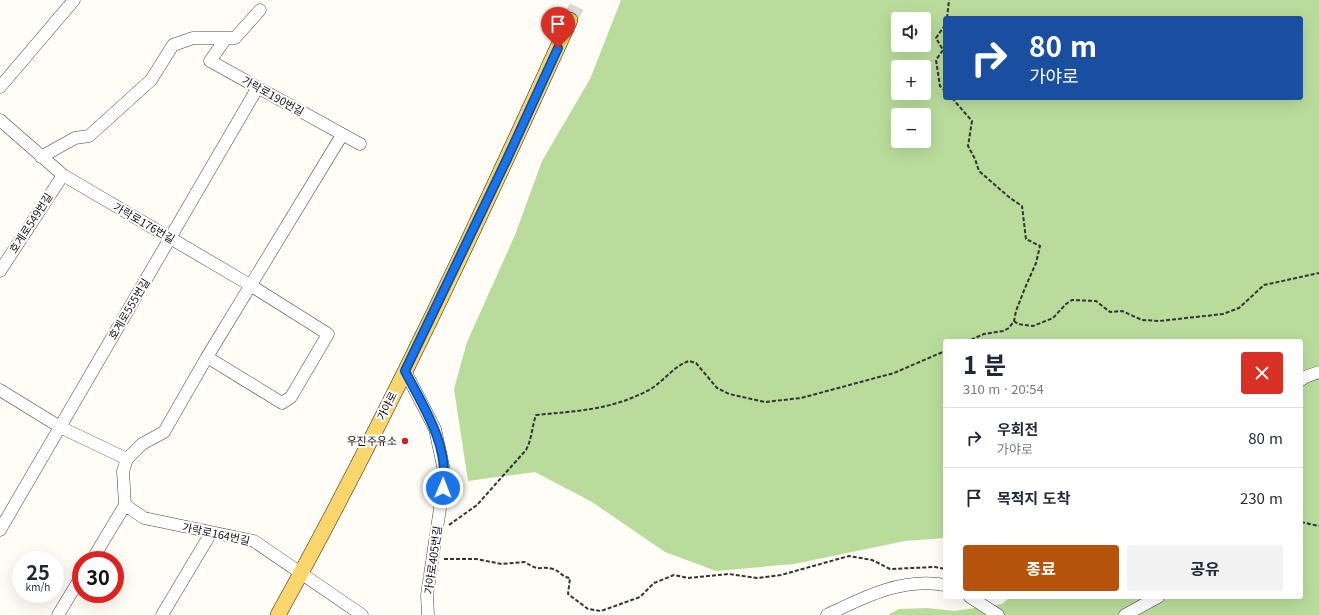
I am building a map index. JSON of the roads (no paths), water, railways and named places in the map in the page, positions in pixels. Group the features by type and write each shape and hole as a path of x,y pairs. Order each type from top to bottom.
{"main road":[{"name":"가야로","path":"278,615 301,574 405,371 507,159 570,20"}],"street":[{"path":"0,87 74,0"},
{"name":"가락로190번길","path":"41,157 74,138 89,136 151,80 172,45 193,38 235,38 260,10"},
{"name":"가락로190번길","path":"226,38 210,61 360,144"},
{"name":"호계로555번길","path":"0,530 258,87"},
{"name":"가락로176번길","path":"0,120 63,175 171,238 328,334 291,397 282,403 207,357"},
{"path":"97,551 125,505 123,471 128,459 142,444 164,432 207,357 342,134"},
{"name":"호계로549번길","path":"0,271 63,175"},
{"name":"가야로405번길","path":"405,371 435,429 445,475 427,595 428,615"},
{"path":"1303,378 1319,372"},
{"path":"0,390 60,427 128,459"},
{"name":"가락로164번길","path":"125,505 144,518 254,541 362,615"},
{"path":"162,615 211,533"},
{"path":"827,615 860,599 886,589 929,582 943,585"},
{"path":"58,615 72,592"},
{"path":"973,599 998,615"},
{"path":"1125,615 1154,599"}],"tunnel":[{"path":"570,20 580,0"}],"place":[{"name":"우진주유소","path":"405,441"}]}
